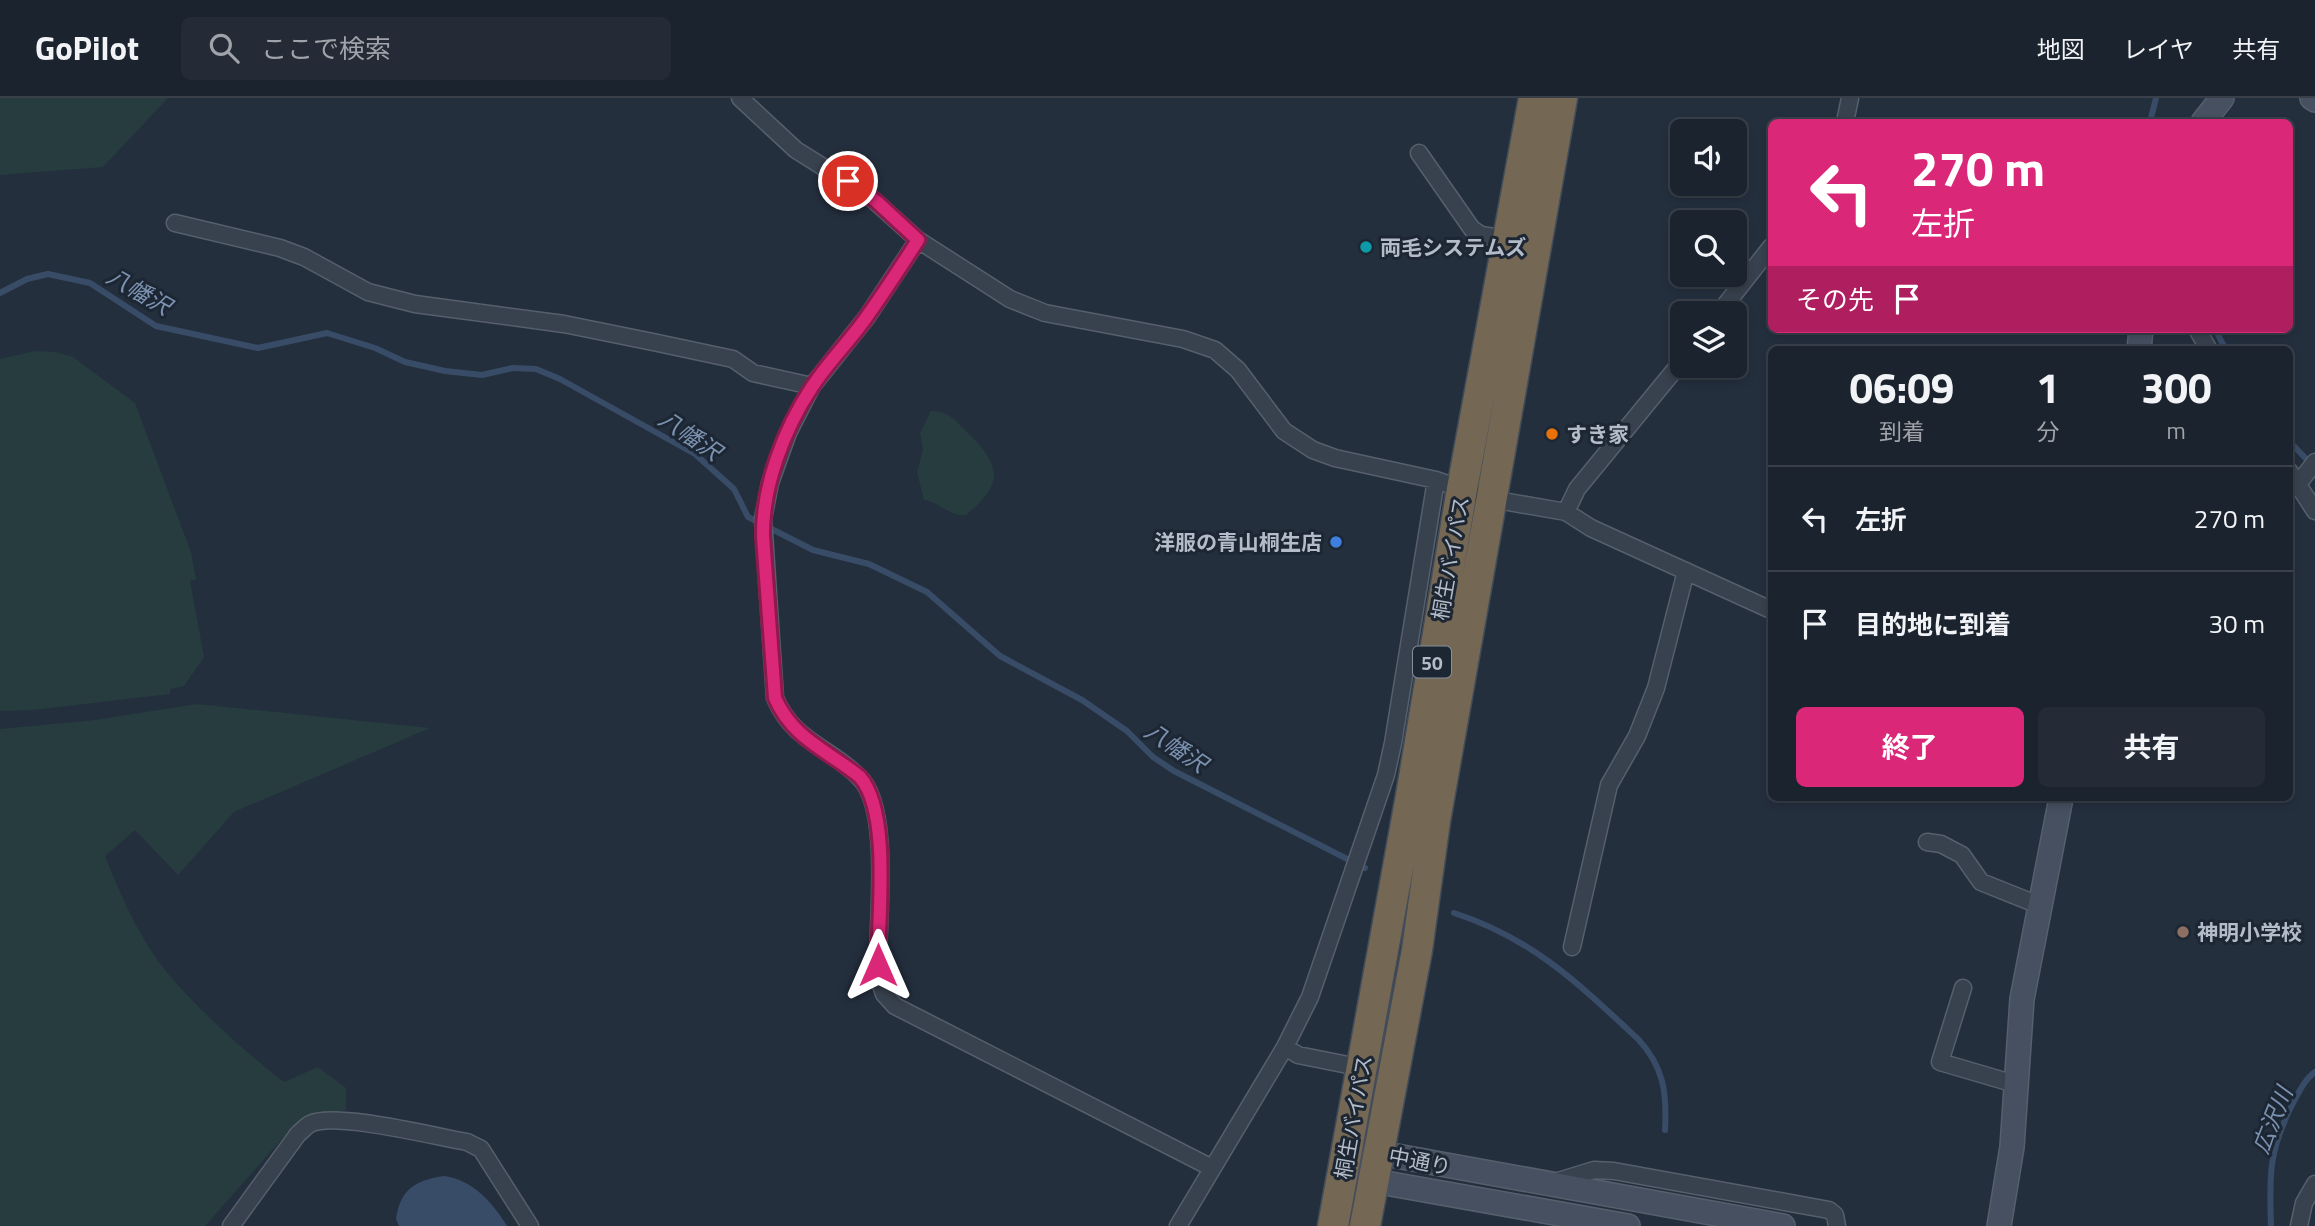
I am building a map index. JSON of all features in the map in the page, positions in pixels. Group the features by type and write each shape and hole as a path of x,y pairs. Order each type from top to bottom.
{"highway":[{"name":"桐生バイパス","path":"1333,1226 1363,1068 1449,484 1507,239 1534,98"},
{"name":"桐生バイパス","path":"1365,1226 1417,950 1435,821 1562,98"}],"street":[{"path":"740,98 796,150 868,195 918,240 982,282 1027,307 1079,321 1183,339 1215,350 1238,370 1284,431 1296,440 1335,458 1449,484 1491,499 1566,512 1591,528 1768,609"},
{"path":"1846,119 1850,98"},
{"path":"2205,119 2222,98"},
{"path":"1419,153 1472,229 1481,235 1507,239"},
{"path":"175,223 280,247 368,292 415,304 564,324 733,359 753,373 812,387"},
{"path":"918,240 867,317 812,387 777,463 763,519 775,698 783,718 798,733 860,777 877,812 878,965 884,993 895,1006 1212,1168"},
{"path":"1728,301 1768,251"},
{"path":"1566,512 1577,489 1670,376"},
{"path":"2302,472 2315,511"},
{"path":"1178,1226 1285,1047 1310,998 1340,916 1352,870 1386,775 1449,484"},
{"path":"1572,947 1609,785 1637,736 1656,688 1686,571"},
{"path":"1999,1226 2012,1147 2022,999 2060,801"},
{"path":"1927,842 1941,844 1962,855 1981,882 2041,906"},
{"path":"1963,988 1940,1062 2015,1084"},
{"path":"1285,1047 1298,1055 1363,1068"},
{"path":"231,1226 298,1134 311,1122 326,1121 359,1122 467,1142 481,1149 530,1226"},
{"name":"中通り","path":"1345,1160 1628,1226"},
{"name":"中通り","path":"1377,1167 1547,1186 1783,1226"},
{"path":"1547,1186 1585,1172 1614,1171 1829,1210 1835,1215 1837,1226"},
{"path":"2299,1226 2304,1203 2315,1184"}],"green space":[{"path":"0,98 168,98 103,167 0,175"},
{"path":"35,351 55,352 73,357 135,403 191,552 196,580 190,581 204,657 184,686 170,689 170,694 33,710 0,711 0,359"},
{"path":"931,411 947,414 955,420 987,454 992,464 994,474 987,493 966,515 955,514 924,500 917,472 923,450 920,433"},
{"path":"197,704 430,728 234,812 178,875 135,830 105,856 135,924 159,962 184,992 236,1042 284,1082 318,1067 346,1088 346,1110 296,1123 205,1226 0,1226 0,729 95,720"}],"water":[{"path":"444,1176 473,1187 495,1209 507,1226 399,1226 396,1219 398,1209 406,1193 418,1183"}],"waterway":[{"name":"広沢川","path":"2151,119 2156,98"},
{"name":"八幡沢","path":"0,293 27,279 48,274 90,283 156,326 258,348 327,333 375,348 405,362 445,371 482,375 513,368 536,369 560,379 695,454 734,489 748,517 813,550 869,564 927,592 1000,656 1082,700 1127,731 1153,757 1174,771 1365,868"},
{"name":"広沢川","path":"2217,333 2224,346"},
{"name":"広沢川","path":"2293,445 2312,465"},
{"name":"八幡沢","path":"1454,913 1482,923 1531,949 1574,982 1638,1039 1647,1049 1662,1081 1665,1130"},
{"name":"広沢川","path":"2271,1226 2270,1191 2275,1149 2293,1103 2305,1082 2315,1072"}],"place":[{"name":"両毛システムズ","path":"1366,247"},
{"name":"すき家","path":"1552,434"},
{"name":"洋服の青山桐生店","path":"1336,542"},
{"name":"神明小学校","path":"2183,932"}],"route":[{"path":"848,181 877,202 918,240 867,317 812,387 802,405 788,433 770,483 765,500 763,537 775,698 783,718 817,748 860,777 877,812 878,965"}]}
